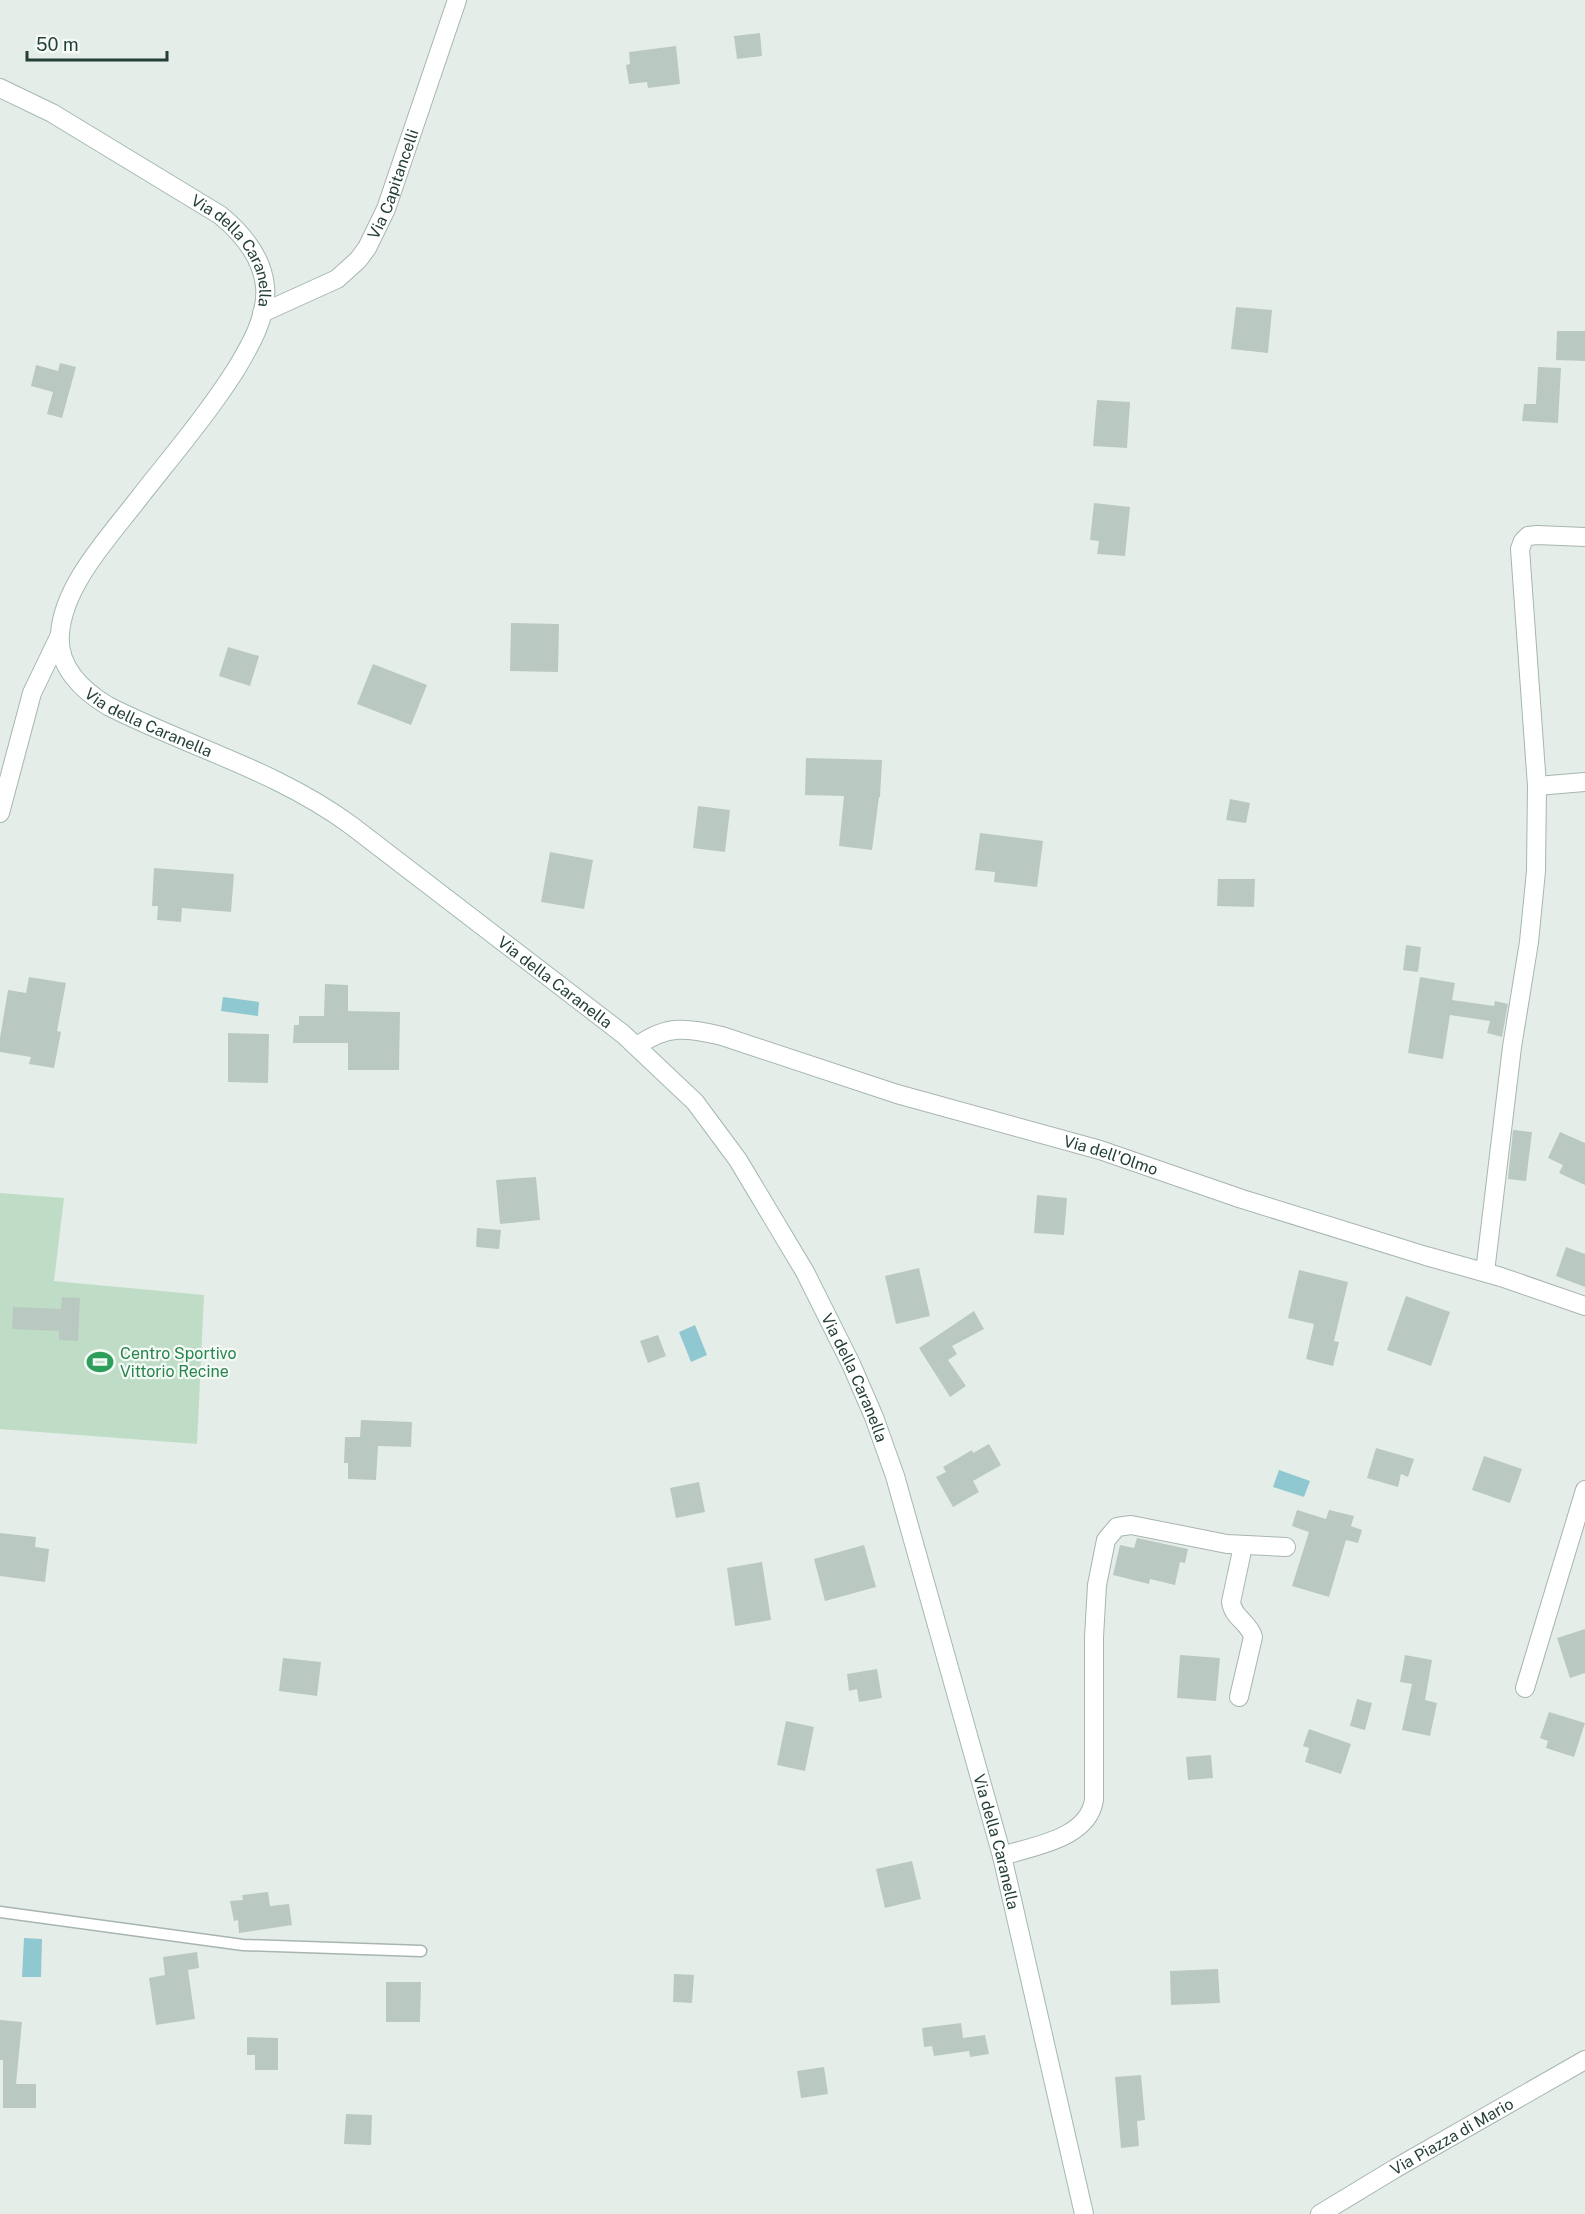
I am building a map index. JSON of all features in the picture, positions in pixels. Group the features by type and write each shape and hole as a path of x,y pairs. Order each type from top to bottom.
{"street":[{"name":"Via Capitancelli","path":"262,313 337,279 358,260 371,242 386,209 457,0"},
{"name":"Via della Caranella","path":"0,88 52,113 202,202 228,222 248,243 262,273 265,288 262,313 250,344 221,392 89,564 66,607 59,637 65,664 79,684 92,696 123,713 263,774 330,810 637,1046 695,1102 727,1144 794,1253 851,1364 874,1417 904,1507 1002,1856 1084,2214"},
{"path":"1485,1272 1508,1077 1533,910 1537,856 1537,786 1520,549 1523,540 1532,536 1585,537"},
{"path":"0,813 32,693 59,637"},
{"path":"1537,786 1585,782"},
{"name":"Via dell'Olmo","path":"637,1046 655,1035 672,1030 697,1031 722,1036 866,1085 1083,1144 1249,1201 1485,1272 1585,1306"},
{"path":"1525,1688 1585,1490"},
{"path":"1002,1856 1069,1834 1091,1812 1094,1800 1096,1593 1105,1544 1110,1534 1118,1527 1126,1525 1243,1546 1286,1547"},
{"path":"1239,1697 1253,1636 1250,1629 1233,1611 1231,1602 1243,1546"},
{"name":"Via Piazza di Mario","path":"1320,2214 1585,2060"}],"lane":[{"path":"0,1912 259,1946 421,1952"}],"green space":[{"name":"Centro Sportivo Vittorio Recine","path":"0,1193 64,1198 54,1281 204,1295 197,1444 0,1429"}],"water":[{"path":"223,997 259,1002 258,1016 221,1011"},
{"path":"695,1325 707,1355 691,1362 679,1332"},
{"path":"1279,1470 1310,1481 1304,1497 1273,1487"},
{"path":"24,1938 42,1939 41,1977 22,1977"}],"building":[{"path":"760,33 762,56 737,59 734,36"},
{"path":"676,46 680,84 648,88 647,82 629,84 626,65 630,64 629,52"},
{"path":"1236,307 1272,310 1268,353 1231,349"},
{"path":"1557,331 1585,331 1585,361 1556,360"},
{"path":"60,363 76,367 62,418 47,414 53,392 31,386 36,365 58,371"},
{"path":"1538,367 1561,368 1558,423 1522,421 1524,404 1536,404"},
{"path":"1097,400 1130,402 1127,448 1093,446"},
{"path":"1094,503 1130,507 1125,556 1097,554 1099,541 1090,540"},
{"path":"511,623 559,624 558,672 510,671"},
{"path":"228,647 259,656 250,686 219,676"},
{"path":"373,664 427,685 411,725 357,704"},
{"path":"806,758 882,760 880,797 872,850 839,846 844,796 805,795"},
{"path":"1230,799 1250,803 1246,823 1226,820"},
{"path":"698,806 730,810 725,852 693,848"},
{"path":"980,833 1043,841 1037,887 994,882 995,872 975,870"},
{"path":"550,852 593,860 584,909 541,902"},
{"path":"154,868 234,874 231,912 182,908 181,922 157,920 158,906 152,906"},
{"path":"1218,879 1255,879 1254,907 1217,906"},
{"path":"1406,945 1421,947 1418,972 1403,970"},
{"path":"29,977 66,983 57,1031 61,1032 54,1068 29,1064 31,1057 0,1052 8,990 26,993"},
{"path":"1420,977 1455,983 1452,1000 1494,1006 1495,1001 1508,1004 1502,1037 1487,1033 1490,1021 1450,1015 1443,1059 1408,1053"},
{"path":"325,984 348,985 348,1011 400,1012 399,1070 348,1070 348,1043 293,1043 294,1025 299,1025 299,1016 324,1016"},
{"path":"228,1033 269,1034 268,1083 228,1082"},
{"path":"1513,1130 1532,1132 1526,1181 1508,1179"},
{"path":"1560,1132 1585,1143 1585,1185 1559,1173 1563,1165 1548,1158"},
{"path":"536,1177 540,1220 500,1224 496,1180"},
{"path":"1037,1195 1067,1198 1064,1235 1034,1233"},
{"path":"477,1228 501,1230 499,1249 476,1247"},
{"path":"1566,1247 1585,1254 1585,1287 1556,1276"},
{"path":"919,1268 930,1316 896,1324 885,1276"},
{"path":"1299,1270 1348,1282 1334,1341 1339,1342 1333,1366 1306,1359 1314,1324 1288,1318"},
{"path":"1406,1296 1450,1312 1431,1366 1387,1350"},
{"path":"62,1297 80,1298 78,1341 59,1340 59,1331 12,1329 13,1307 61,1309"},
{"path":"974,1311 984,1329 952,1346 957,1354 948,1360 966,1386 950,1397 919,1348"},
{"path":"658,1335 666,1356 648,1363 640,1341"},
{"path":"361,1420 412,1422 411,1447 378,1446 376,1480 348,1479 348,1463 344,1463 345,1437 360,1437"},
{"path":"989,1444 1001,1465 973,1481 979,1492 953,1507 936,1477 946,1472 943,1467 972,1450 973,1453"},
{"path":"1376,1448 1414,1459 1408,1477 1401,1474 1398,1487 1367,1478"},
{"path":"1484,1456 1522,1469 1510,1503 1472,1490"},
{"path":"699,1482 705,1512 676,1518 670,1488"},
{"path":"1297,1510 1326,1519 1329,1510 1354,1516 1351,1526 1362,1530 1358,1543 1346,1540 1329,1597 1292,1586 1309,1532 1292,1526"},
{"path":"0,1533 36,1537 35,1547 49,1549 45,1582 0,1576"},
{"path":"1137,1538 1188,1549 1185,1563 1180,1562 1175,1585 1150,1579 1149,1584 1113,1575 1120,1545 1134,1548"},
{"path":"864,1545 876,1587 825,1601 814,1559"},
{"path":"762,1562 771,1620 735,1626 727,1568"},
{"path":"1585,1629 1585,1673 1570,1678 1557,1638"},
{"path":"1180,1655 1220,1658 1216,1701 1177,1698"},
{"path":"1405,1655 1432,1660 1425,1700 1437,1703 1430,1736 1402,1730 1412,1684 1400,1682"},
{"path":"283,1658 321,1662 317,1696 279,1691"},
{"path":"877,1669 882,1698 859,1702 857,1689 849,1691 847,1674"},
{"path":"1357,1699 1372,1703 1365,1730 1350,1726"},
{"path":"1549,1712 1585,1723 1574,1757 1546,1748 1548,1741 1540,1738"},
{"path":"786,1721 814,1727 805,1771 777,1765"},
{"path":"1309,1729 1351,1744 1341,1774 1305,1762 1309,1748 1303,1746"},
{"path":"1211,1755 1213,1778 1188,1780 1186,1757"},
{"path":"912,1861 921,1899 885,1908 876,1869"},
{"path":"268,1892 270,1906 289,1904 292,1925 239,1933 238,1920 234,1921 230,1901 243,1900 242,1895"},
{"path":"197,1952 199,1968 188,1970 195,2019 156,2025 149,1978 165,1975 163,1957"},
{"path":"1218,1969 1220,2003 1171,2005 1170,1971"},
{"path":"674,1974 694,1975 692,2003 673,2002"},
{"path":"386,1982 421,1982 420,2022 386,2022"},
{"path":"0,2020 22,2022 16,2084 36,2084 36,2108 3,2108"},
{"path":"961,2023 963,2038 985,2035 989,2054 970,2057 969,2051 934,2056 932,2046 924,2047 922,2028"},
{"path":"247,2037 278,2038 278,2070 255,2070 255,2055 247,2055"},
{"path":"824,2067 828,2094 801,2098 797,2071"},
{"path":"1141,2075 1145,2120 1137,2121 1139,2146 1121,2148 1115,2077"},
{"path":"346,2114 372,2115 371,2145 344,2144"}],"place":[{"name":"Centro Sportivo Vittorio Recine","path":"100,1362"}]}
